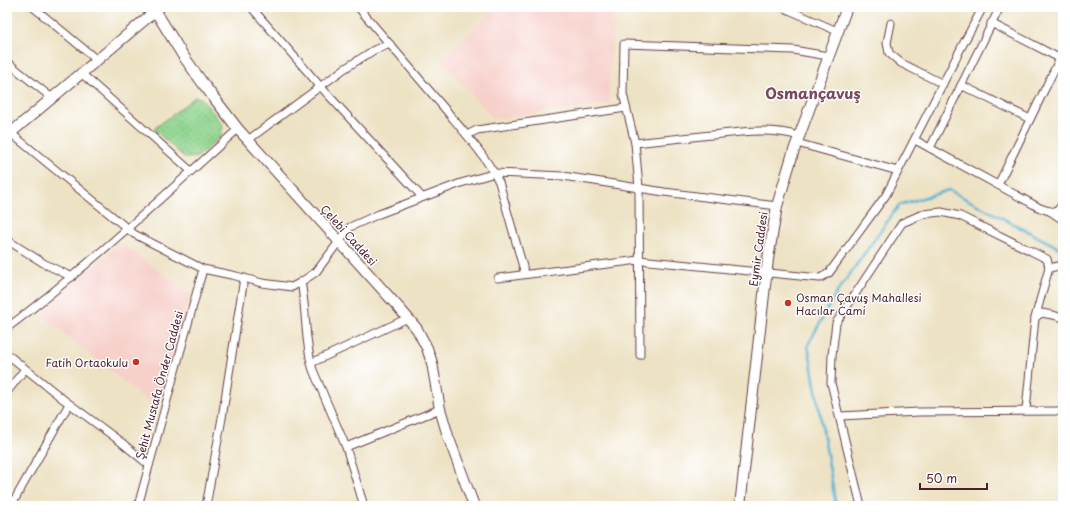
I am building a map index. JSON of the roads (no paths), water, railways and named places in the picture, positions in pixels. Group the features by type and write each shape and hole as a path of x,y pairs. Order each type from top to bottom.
{"street":[{"path":"33,7 97,60"},
{"path":"251,7 320,86 422,197"},
{"path":"358,7 467,135 495,173 499,182 525,274"},
{"path":"782,7 837,31"},
{"name":"Eymir Caddesi","path":"740,506 766,274 777,206 798,139 847,7"},
{"path":"498,278 639,260 766,274 820,278 829,273 886,195 983,7"},
{"path":"930,148 1000,7"},
{"path":"156,8 97,60 8,133 128,228 147,240 203,269 262,283 292,287 316,272 350,227 422,197 495,173 563,176 664,192 777,206"},
{"name":"Çelebi Caddesi","path":"156,8 204,85 238,128 417,329 432,363 440,409 448,436 474,506"},
{"path":"891,23 887,43 889,53 901,63 943,84"},
{"path":"991,23 1062,59 1030,119 998,185"},
{"path":"248,140 344,69 374,50 390,44"},
{"path":"640,355 639,188 635,143 623,94 624,44 793,50 828,56"},
{"path":"7,62 52,98"},
{"path":"81,73 191,171"},
{"path":"961,85 1030,119"},
{"path":"467,135 477,130 626,108"},
{"path":"7,328 46,299 72,277 238,128"},
{"path":"635,143 748,131 791,133 798,139 898,171"},
{"path":"915,140 1040,208 1056,212 1063,204"},
{"path":"1049,211 1063,220"},
{"path":"861,506 832,383 832,355 836,323 902,224 923,214 941,212 960,216 1047,259 1049,268 1035,318 1026,410"},
{"path":"7,240 45,264 72,277"},
{"path":"1049,268 1063,265"},
{"name":"Şehit Mustafa Önder Caddesi","path":"138,506 203,269"},
{"path":"206,506 222,418 244,278"},
{"path":"302,282 305,302 308,349 311,363 346,447 364,506"},
{"path":"1035,318 1041,313 1053,314 1063,318"},
{"path":"311,363 408,318"},
{"path":"7,354 69,404 121,442 149,465"},
{"path":"7,392 25,369"},
{"path":"8,506 69,404"},
{"path":"346,447 440,409"},
{"path":"840,416 920,412 994,412 1026,410 1063,411"}],"waterway":[{"path":"836,506 808,345 835,295 899,205 949,190 1063,250"}],"place":[{"name":"Osman Çavuş Mahallesi Hacılar Cami","path":"788,303"},
{"name":"Fatih Ortaokulu","path":"136,362"}],"district":[{"name":"Osmançavuş","path":"813,92"}]}
